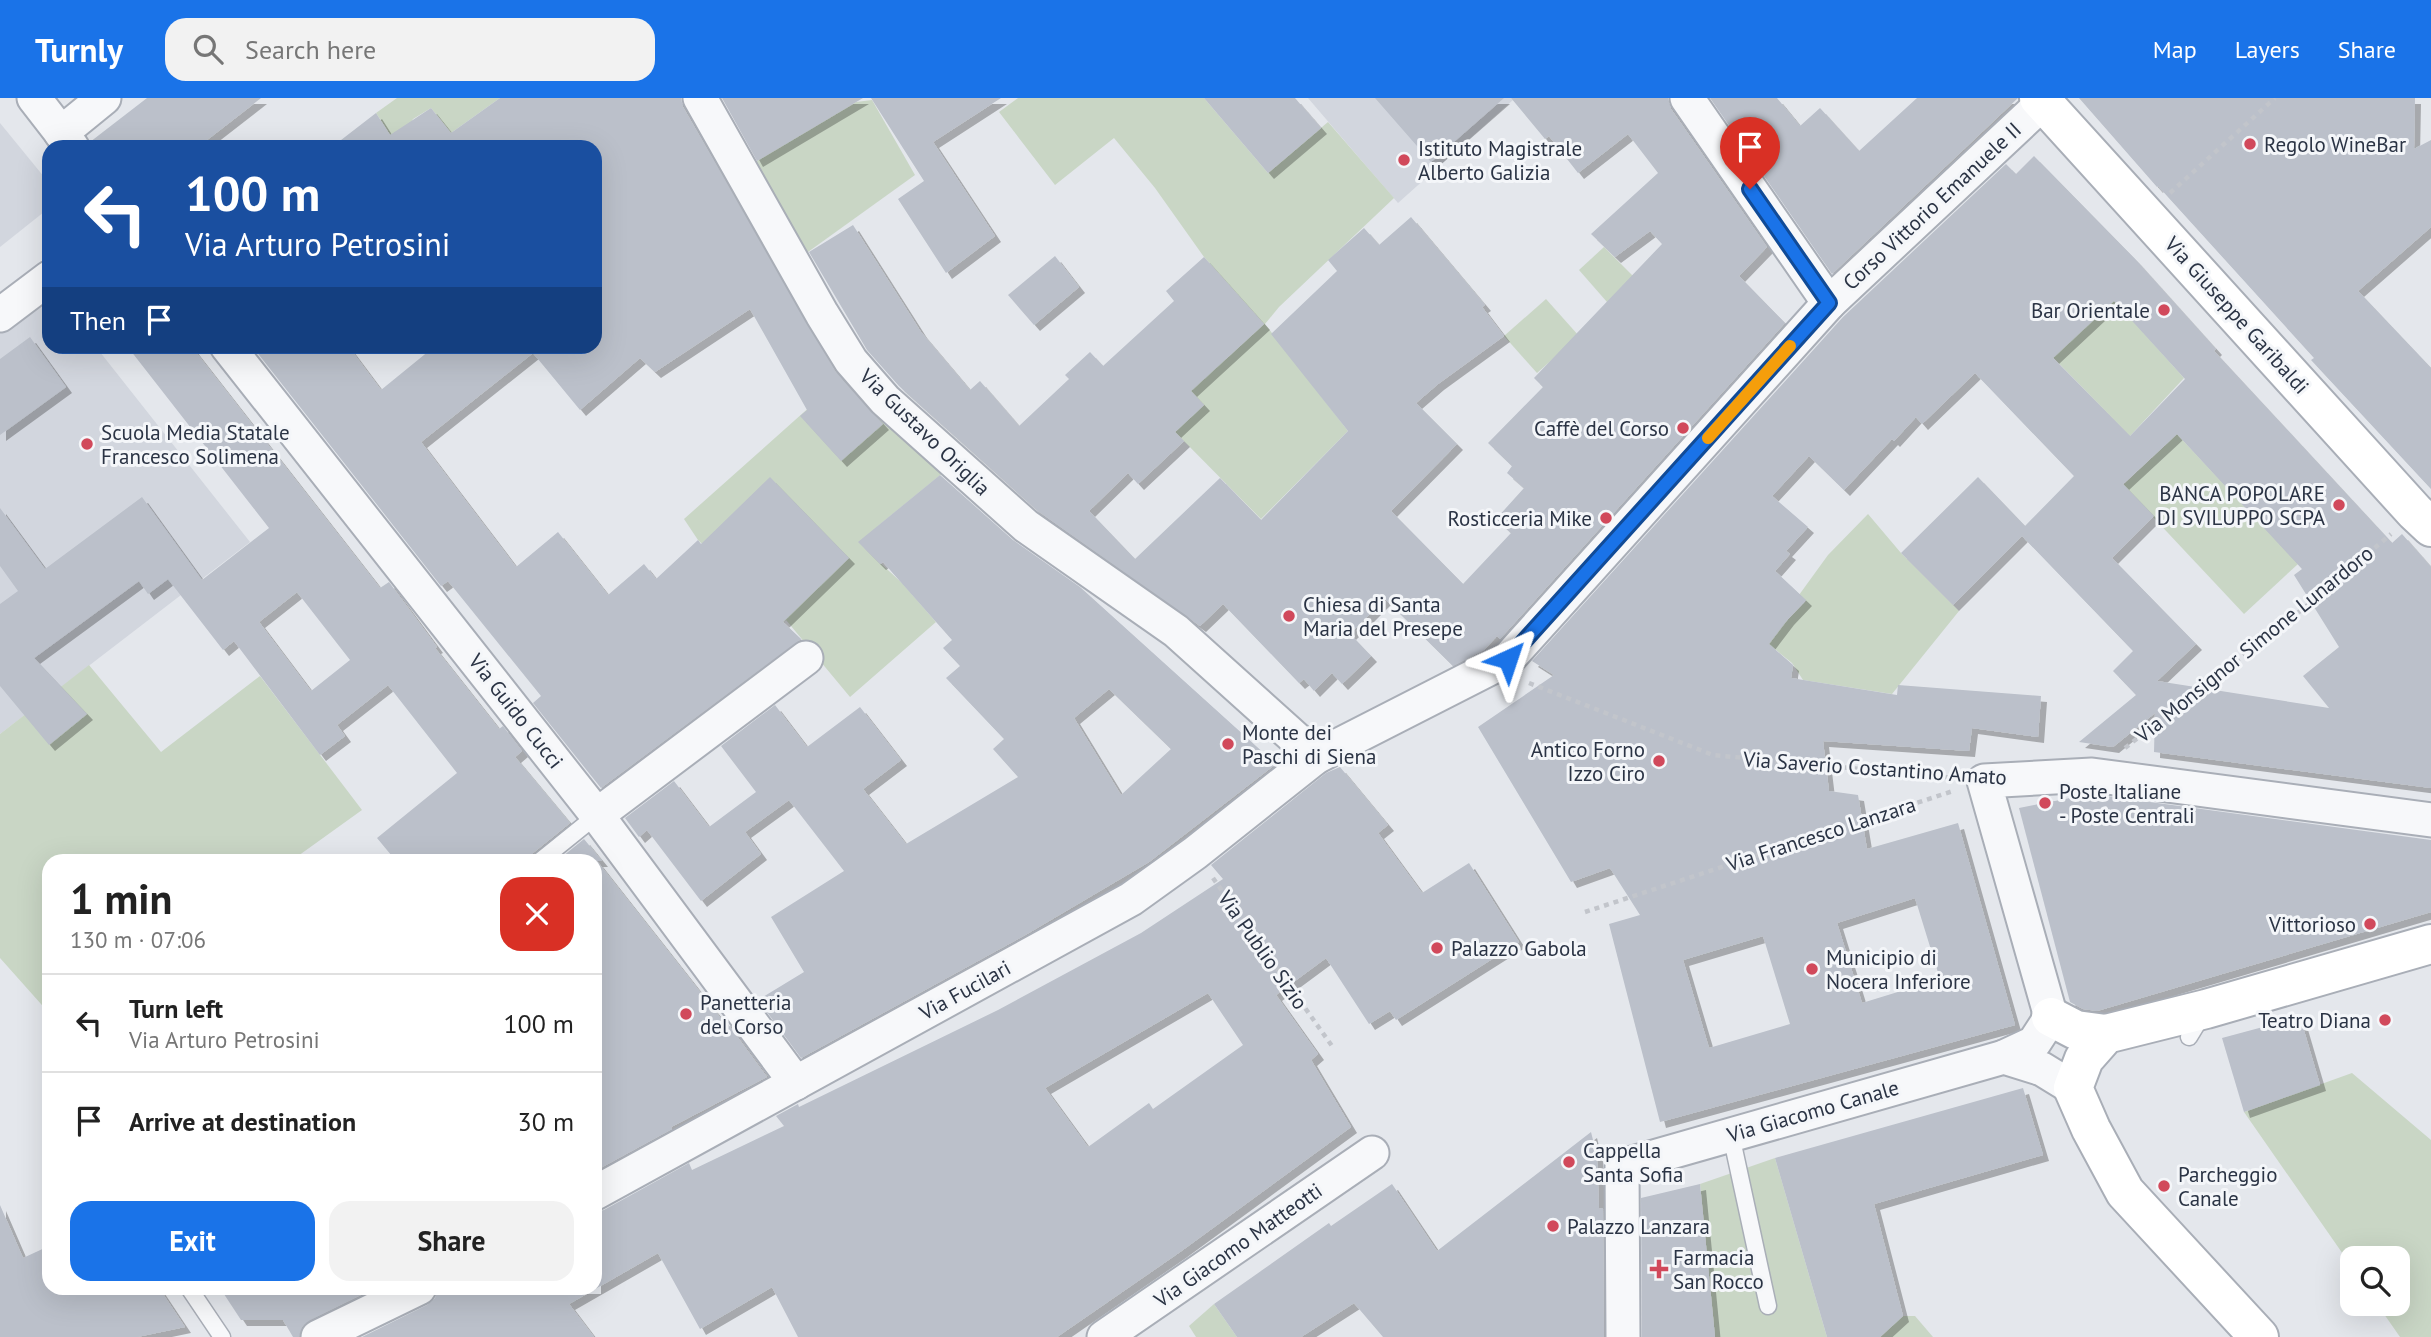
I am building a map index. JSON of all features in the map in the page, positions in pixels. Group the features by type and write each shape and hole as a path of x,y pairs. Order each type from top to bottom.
{"street":[{"path":"34,98 66,140 103,98"},
{"name":"Via Gustavo Origlia","path":"700,98 805,286 851,360 885,400 1026,526 1176,631 1317,757"},
{"path":"1687,98 1829,303"},
{"name":"Corso Vittorio Emanuele II","path":"1508,659 1829,303 2043,100"},
{"name":"Via Giuseppe Garibaldi","path":"2043,100 2425,518"},
{"path":"0,315 42,283"},
{"name":"Via Guido Cucci","path":"234,354 597,815 796,1083"},
{"path":"597,815 806,658"},
{"name":"Via Fucilari","path":"602,1190 1131,899 1195,853 1317,757 1508,659"},
{"name":"Via Saverio Costantino Amato","path":"1984,781 2092,775 2431,820"},
{"path":"1984,781 2051,1017 2077,1030 2133,1033 2197,1023 2431,944"},
{"name":"Via Giacomo Canale","path":"1623,1337 1622,1166 2004,1056 2034,1044 2051,1017"},
{"path":"2073,1088 2084,1059 2133,1033"},
{"path":"2004,1056 2042,1069 2073,1088 2091,1129 2125,1192 2259,1337"},
{"name":"Via Giacomo Matteotti","path":"1104,1337 1372,1153"},
{"path":"318,1337 405,1295"}],"lane":[{"path":"549,854 597,815"},
{"path":"1731,1135 1768,1306"},
{"path":"194,1295 222,1337"}],"path":[{"path":"2146,215 2275,98"},
{"name":"Via Monsignor Simone Lunardoro","path":"2092,775 2239,657 2425,518"},
{"name":"Via Saverio Costantino Amato","path":"1508,659 1530,684 1713,755 1984,781"},
{"name":"Via Francesco Lanzara","path":"1585,912 1984,781"},
{"name":"Via Publio Sizio","path":"1195,853 1332,1046"}],"shaded area":[{"name":"Istituto Magistrale Alberto Galizia","path":"1308,98 1511,98 1513,100 1398,203"},
{"path":"0,123 42,174 42,214 0,247"},
{"name":"Scuola Media Statale Francesco Solimena","path":"42,299 42,354 102,354 250,542 0,734 0,332"}],"green space":[{"path":"397,98 500,98 451,133 431,108 413,119 402,140 393,140 376,113"},
{"path":"1018,98 1204,98 1268,173 1328,122 1394,198 1279,307 1265,324 1348,431 1261,519 1175,432 1204,405 1186,386 1215,362 1226,359 1264,324 1204,257 1155,188 1114,138 1055,185 999,112"},
{"path":"872,100 915,175 801,257 750,165 856,102"},
{"path":"1604,247 1642,285 1614,310 1579,270"},
{"path":"1546,299 1579,336 1537,373 1504,336"},
{"path":"2113,299 2184,378 2130,436 2038,342"},
{"path":"850,371 944,472 878,526 864,548 902,583 936,622 850,697 786,620 783,622 698,540 684,519"},
{"path":"2177,434 2298,564 2244,614 2123,485"},
{"path":"1868,514 1901,553 1959,611 1892,694 1803,680 1792,663 1766,642 1806,601 1799,595 1828,555"},
{"path":"89,665 161,752 260,676 362,810 301,854 42,854 42,1005 0,958 0,734"},
{"path":"2352,1073 2431,1140 2431,1337 2400,1337 2385,1316 2410,1316 2410,1246 2340,1246 2340,1250 2244,1112"},
{"path":"1775,1158 1827,1337 1715,1337 1700,1184"},
{"path":"1214,1304 1237,1337 1196,1337 1189,1326"},
{"path":"1903,1316 1915,1316 1933,1337 1880,1337"}],"building":[{"path":"147,98 261,98 207,140 93,140"},
{"path":"500,98 681,98 683,107 835,371 883,424 841,461 800,416 807,410 750,309 655,372 640,358 580,410 534,354 602,354 602,140 341,140 376,113 390,135 431,108 451,133"},
{"path":"722,98 863,98 757,161"},
{"path":"871,98 1001,98 933,142 995,236 946,273 898,199 924,181"},
{"path":"1204,98 1295,98 1321,128 1268,173"},
{"path":"1375,98 1504,98 1431,162"},
{"path":"1511,98 1668,98 1671,109 1767,247 1739,276 1785,323 1500,639 1497,636 1484,650 1453,666 1385,599 1350,634 1371,656 1342,684 1332,673 1314,691 1304,679 1299,683 1223,604 1200,626 1038,511 899,386 867,350 809,252 853,225 921,332 970,390 980,381 1019,426 1069,379 1065,375 1090,352 1103,366 1174,301 1166,291 1204,257 1264,324 1191,391 1204,405 1175,432 1184,441 1138,484 1128,473 1089,511 1135,559 1220,478 1261,520 1348,431 1271,334 1337,271 1328,260 1364,228 1379,245 1411,217 1485,305 1482,307 1504,336 1416,403 1457,444 1391,511 1463,584 1511,533 1496,519 1524,488 1507,473 1512,466 1488,443 1543,387 1534,378 1662,244 1650,231 1615,257 1591,234 1658,173 1628,134 1578,173 1549,136 1545,139"},
{"path":"1710,98 1777,98 1800,126 1820,108 1859,151 1917,98 2018,98 1832,274"},
{"path":"2079,98 2415,98 2414,149 2431,140 2431,227 2358,291 2431,368 2431,489 2311,360 2314,358"},
{"path":"2034,156 2135,259 2216,349 2214,351 2392,543 2402,534 2431,567 2431,788 2154,752 2155,713 2113,747 2079,742 2136,695 2113,671 2133,651 2022,536 1953,605 1901,553 1978,477 2025,526 2074,476 1975,373 1922,424 1916,417 1844,490 1809,456 1772,496 1808,527 1786,551 1790,554 1775,571 1806,600 1769,644 1793,665 1791,678 1897,695 1898,685 2041,696 2038,737 1972,728 1969,751 1823,741 1829,791 1858,795 1867,849 1958,823 2015,1025 1660,1122 1609,924 1640,915 1610,868 1571,882 1478,727 1554,675 1532,661 1843,317 2006,164 2016,174","holes":["2114,301 2185,379 2130,436 2053,358","2177,434 2302,569 2294,575 2339,647 2303,676 2329,708 2157,681 2196,644 2112,558 2154,516 2123,484","1915,898 1940,979 1862,1003 1837,923","1763,936 1790,1024 1709,1048 1683,960"]},
{"path":"1055,256 1079,287 1034,325 1008,295"},
{"path":"30,337 66,387 0,435 0,359"},
{"path":"133,354 197,354 380,588 389,582 437,647 435,648 499,729 503,726 522,751 515,757 570,823 533,854 390,854 377,838 457,773 388,685 337,725 345,736 320,755 234,641 223,650 168,579 148,594 139,581 34,658 87,714 49,745 0,686 0,604 18,591 0,566 0,508 45,569 142,497 202,580 269,528","holes":["297,592 350,660 311,691 259,622"]},
{"path":"258,354 354,354 381,390 425,354 532,354 421,442 516,567 558,532 608,595 644,564 656,579 698,540 701,544 770,477 849,558 783,622 801,639 601,788 533,703 541,696 448,581 441,586"},
{"path":"940,475 1013,540 1080,587 1276,764 1149,862 1027,934 801,1058 758,1000 804,972 771,917 844,871 789,800 745,832 761,854 701,901 647,830 639,837 625,818 674,781 709,827 756,792 721,746 775,705 807,747 860,707 901,760 863,789 906,844 1018,777 993,749 1004,739 946,678 960,666 943,648 952,640 883,562 880,564 858,542","holes":["1109,689 1171,749 1121,795 1074,718"]},
{"path":"1340,767 1388,825 1378,833 1422,893 1469,863 1519,942 1396,1020 1390,1011 1369,1024 1326,958 1276,995 1318,1054 1311,1060 1351,1127 1180,1252 1057,1337 798,1337 772,1287 700,1329 658,1253 602,1285 602,1210 689,1163 692,1170 784,1126 776,1116 998,1010 1141,933 1223,879 1211,865 1326,773","holes":["1208,993 1243,1045 1153,1109 1149,1103 1088,1147 1045,1088"]},
{"path":"2091,794 2431,840 2431,912 2097,1011 2083,1009 2070,1002 2019,808"},
{"path":"584,839 596,854 566,854"},
{"path":"602,867 723,1021 725,1020 767,1077 671,1127 672,1129 602,1167"},
{"path":"2300,1017 2320,1085 2244,1112 2222,1038"},
{"path":"2023,1088 2043,1155 1874,1204 1903,1316 1880,1337 1827,1337 1775,1158"},
{"path":"1591,1132 1597,1156 1599,1209 1603,1208 1604,1337 1383,1337 1354,1303 1301,1337 1237,1337 1214,1304 1329,1223 1331,1226 1392,1184 1437,1251"},
{"path":"1700,1184 1715,1337 1642,1337 1641,1198"},
{"path":"0,1205 23,1258 42,1249 42,1295 164,1295 185,1327 137,1337 0,1337"},
{"path":"225,1295 361,1295 310,1320 302,1327 299,1337 293,1337 283,1320 241,1320"},
{"path":"436,1295 585,1295 569,1304 594,1337 362,1337 427,1305"}],"slow traffic":[{"path":"1708,438 1790,346"}],"place":[{"name":"Regolo WineBar","path":"2250,144"},
{"name":"Istituto Magistrale Alberto Galizia","path":"1404,160"},
{"name":"Bar Orientale","path":"2164,310"},
{"name":"Caffè del Corso","path":"1683,428"},
{"name":"Scuola Media Statale Francesco Solimena","path":"87,444"},
{"name":"BANCA POPOLARE DI SVILUPPO SCPA","path":"2339,505"},
{"name":"Rosticceria Mike","path":"1606,518"},
{"name":"Chiesa di Santa Maria del Presepe","path":"1289,616"},
{"name":"Monte dei Paschi di Siena","path":"1228,744"},
{"name":"Antico Forno Izzo Ciro","path":"1659,761"},
{"name":"Poste Italiane - Poste Centrali","path":"2045,803"},
{"name":"Vittorioso","path":"2370,924"},
{"name":"Palazzo Gabola","path":"1437,948"},
{"name":"Municipio di Nocera Inferiore","path":"1812,969"},
{"name":"Panetteria del Corso","path":"686,1014"},
{"name":"Teatro Diana","path":"2385,1020"},
{"name":"Cappella Santa Sofia","path":"1569,1162"},
{"name":"Parcheggio Canale","path":"2164,1186"},
{"name":"Palazzo Lanzara","path":"1553,1226"},
{"name":"Farmacia San Rocco","path":"1659,1269"}],"route":[{"path":"1508,659 1829,303 1750,189"}]}
